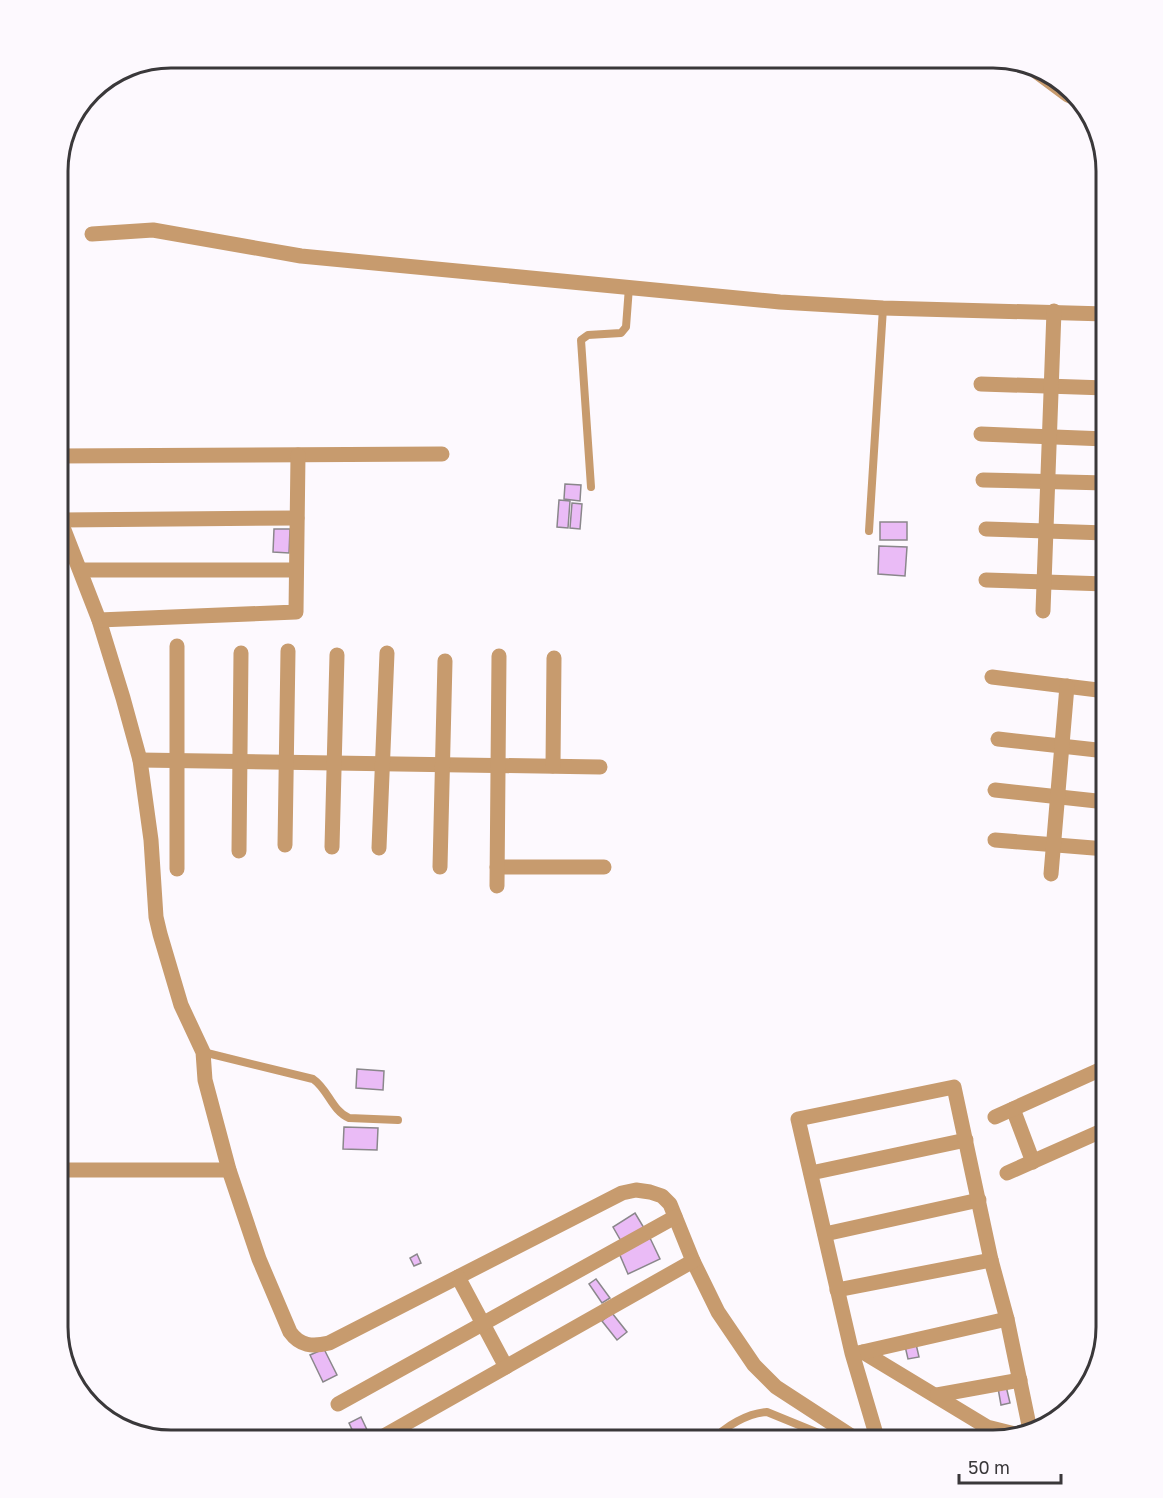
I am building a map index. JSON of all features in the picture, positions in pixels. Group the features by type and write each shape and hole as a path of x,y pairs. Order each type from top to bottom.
{"street":[{"path":"92,234 153,230 301,256 780,302 883,308 1096,313"},
{"path":"1043,611 1054,311"},
{"path":"981,384 1096,388"},
{"path":"981,434 1096,438"},
{"path":"68,456 442,454"},
{"path":"99,620 296,612 298,455"},
{"path":"983,480 1096,483"},
{"path":"68,516 297,518"},
{"path":"986,529 1096,533"},
{"path":"68,538 99,620 140,760 151,840 156,917 181,1005 202,1052 205,1080 229,1170 259,1259 290,1332 301,1343 319,1345 329,1343 622,1193 636,1190 650,1192 662,1196 670,1204 693,1261 718,1312 764,1377 842,1430"},
{"path":"81,570 296,570"},
{"path":"986,580 1096,584"},
{"path":"177,646 177,869"},
{"path":"285,845 288,651"},
{"path":"239,851 241,653"},
{"path":"379,849 387,653"},
{"path":"332,847 337,654"},
{"path":"498,886 499,656"},
{"path":"553,766 554,658"},
{"path":"440,867 445,661"},
{"path":"992,677 1096,690"},
{"path":"1051,874 1067,686"},
{"path":"998,739 1096,750"},
{"path":"140,760 600,767"},
{"path":"995,790 1096,801"},
{"path":"995,840 1096,848"},
{"path":"497,867 604,867"},
{"path":"995,1117 1096,1072"},
{"path":"875,1430 857,1353 837,1290 798,1119 954,1087 1029,1424"},
{"path":"1013,1109 1033,1162"},
{"path":"1007,1173 1096,1134"},
{"path":"811,1173 966,1140"},
{"path":"68,1170 229,1170"},
{"path":"825,1234 979,1200"},
{"path":"338,1404 675,1217"},
{"path":"837,1290 991,1260"},
{"path":"394,1430 693,1261"},
{"path":"458,1276 506,1366"},
{"path":"857,1353 1007,1319"},
{"path":"857,1353 937,1395 987,1427 998,1430"},
{"path":"937,1395 1020,1380"}],"lane":[{"path":"591,487 581,340 588,335 621,333 626,327 629,287"},
{"path":"869,531 883,308"},
{"path":"202,1052 312,1079 320,1083 343,1115 349,1118 398,1120"},
{"path":"724,1430 756,1412 767,1412 811,1430"}],"building":[{"path":"565,484 581,485 580,501 564,499"},
{"path":"559,500 570,501 568,528 557,527"},
{"path":"572,503 582,504 580,529 570,528"},
{"path":"880,522 907,522 907,540 880,540"},
{"path":"274,529 290,529 289,553 273,552"},
{"path":"879,546 907,547 905,576 878,574"},
{"path":"357,1069 384,1071 383,1090 356,1088"},
{"path":"344,1127 378,1128 377,1150 343,1149"},
{"path":"635,1213 644,1228 621,1241 613,1227"},
{"path":"650,1238 660,1259 628,1274 619,1253"},
{"path":"417,1254 421,1263 414,1266 410,1258"},
{"path":"596,1279 610,1298 602,1303 589,1284"},
{"path":"612,1313 627,1332 617,1340 602,1321"},
{"path":"916,1344 919,1357 908,1359 905,1346"},
{"path":"324,1349 337,1375 323,1382 310,1355"},
{"path":"1006,1386 1010,1403 1001,1405 998,1388"},
{"path":"361,1417 367,1430 352,1430 349,1423"}]}
